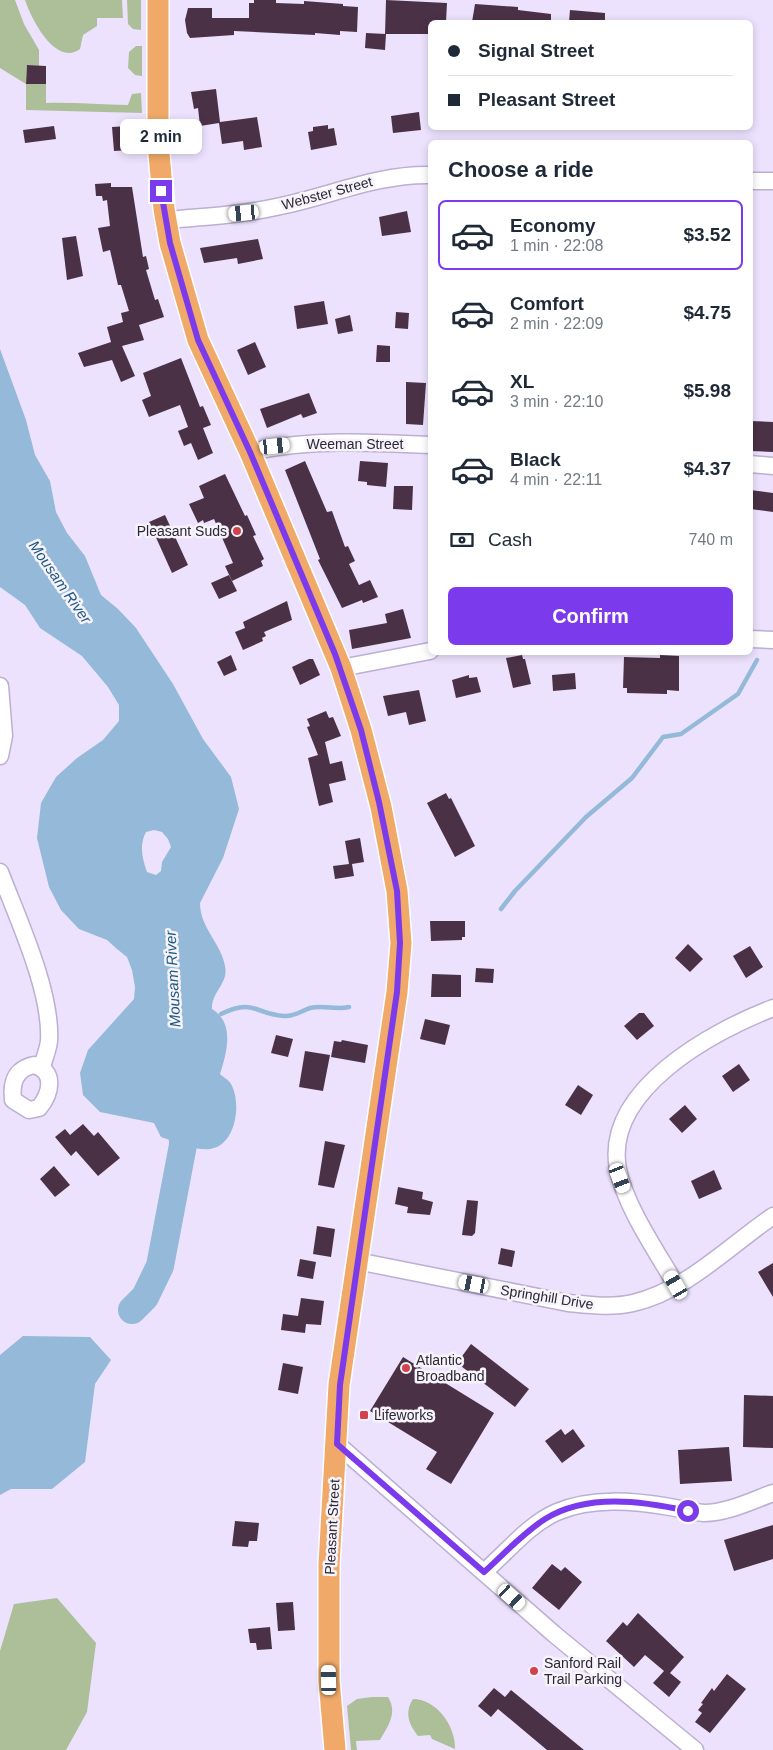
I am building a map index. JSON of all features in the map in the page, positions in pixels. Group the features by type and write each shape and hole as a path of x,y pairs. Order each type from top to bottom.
{"main road":[{"name":"Pleasant Street","path":"158,0 158,143 165,220 179,278 198,340 250,452 341,668 361,730 379,802 397,891 400,943 390,1043 340,1385 329,1565 328,1634 329,1680 336,1750"}],"street":[{"name":"Webster Street","path":"165,220 244,213 278,207 348,186 383,178 428,175"},
{"path":"753,181 773,181"},
{"name":"Weeman Street","path":"250,452 275,446 309,443 369,442 428,445"},
{"path":"753,464 773,466"},
{"path":"753,639 773,640"},
{"path":"341,668 428,651"},
{"path":"0,686 4,736 0,756"},
{"path":"0,872 33,960 48,1015 49,1043 42,1068"},
{"path":"676,1285 646,1233 620,1178 616,1159 619,1138 625,1119 638,1097 654,1080 684,1055 714,1035 746,1018 773,1008"},
{"name":"Springhill Drive","path":"357,1261 568,1303 599,1306 631,1303 649,1298 676,1285 773,1216"},
{"path":"337,1444 591,1665 695,1750"},
{"path":"484,1572 544,1520 558,1512 574,1507 598,1502 624,1501 703,1513 727,1509 773,1493"}],"green space":[{"path":"0,0 15,0 24,24 39,50 39,66 27,65 26,83 46,84 46,103 128,105 132,94 141,93 142,113 26,110 26,84 0,68"},
{"path":"25,0 122,0 123,18 97,18 97,26 83,35 80,49 71,53 53,46 45,38 38,28"},
{"path":"127,0 141,0 141,30 133,29 128,24"},
{"path":"136,46 142,46 142,76 135,75 128,68 129,52"},
{"path":"57,1598 96,1643 87,1712 66,1750 0,1750 0,1651 14,1604"},
{"path":"388,1697 392,1708 391,1719 380,1740 356,1741 357,1750 351,1750 347,1706 357,1699"},
{"path":"413,1699 422,1700 430,1704 443,1716 452,1732 455,1749 432,1739 430,1735 418,1736 412,1727 408,1714"}],"water":[{"path":"0,349 26,420 35,455 50,481 56,512 67,533 85,556 101,595 136,628 173,684 203,739 231,777 239,809 223,858 200,903 203,920 223,958 226,972 212,1003 212,1009 224,1022 226,1030 227,1047 220,1074 231,1084 236,1102 236,1112 231,1132 219,1146 210,1149 198,1149 161,1137 154,1123 100,1112 83,1095 80,1073 88,1050 134,999 135,987 132,970 127,957 107,940 79,929 61,910 49,887 37,838 41,803 56,777 77,758 103,740 119,721 119,705 108,687 82,656 40,628 25,605 0,587","holes":["154,830 162,832 168,839 171,847 162,862 161,871 156,875 147,872 142,842 146,832"]},
{"path":"23,1336 90,1337 111,1360 95,1384 85,1462 52,1489 11,1489 0,1495 0,1355"}],"building":[{"path":"254,0 276,0 276,3 304,4 304,1 358,7 357,32 340,31 340,35 315,33 315,35 234,31 234,35 190,38 187,33 185,20 188,8 212,8 212,18 249,18 249,3 254,3"},
{"path":"386,0 447,3 446,20 428,20 428,34 385,34"},
{"path":"475,4 518,7 518,10 551,14 551,20 472,20"},
{"path":"570,10 605,13 605,20 569,20"},
{"path":"366,33 386,34 385,50 365,48"},
{"path":"27,65 46,66 46,84 26,84"},
{"path":"216,89 220,122 257,117 262,147 244,150 243,141 222,144 219,123 200,126 198,108 194,109 191,92"},
{"path":"419,112 421,130 393,133 391,116"},
{"path":"328,125 328,129 334,128 337,145 311,150 308,132 313,131 313,127"},
{"path":"54,126 56,139 25,143 23,130"},
{"path":"129,126 131,150 114,151 112,127"},
{"path":"111,183 111,187 132,187 143,257 146,256 149,269 146,270 155,300 158,299 164,317 139,325 144,340 122,346 135,376 121,382 112,360 84,367 78,353 111,342 107,327 123,322 121,313 129,311 121,285 118,285 110,250 103,252 98,228 110,226 107,200 103,201 102,196 96,196 95,184"},
{"path":"407,211 411,232 382,236 379,217"},
{"path":"76,236 83,276 67,280 62,238"},
{"path":"258,239 263,259 238,264 237,258 204,263 200,248"},
{"path":"324,301 328,324 297,329 294,306"},
{"path":"396,312 409,313 408,329 395,328"},
{"path":"350,315 353,331 338,334 335,319"},
{"path":"255,342 266,367 248,375 237,350"},
{"path":"377,345 390,346 390,362 376,362"},
{"path":"181,358 200,407 203,406 211,425 203,428 213,453 198,460 191,443 184,446 178,431 188,427 180,405 149,417 142,400 151,396 143,373"},
{"path":"406,382 426,383 423,425 406,424"},
{"path":"309,393 317,413 303,418 301,414 267,428 260,409"},
{"path":"753,421 773,422 773,452 753,451"},
{"path":"305,461 327,512 332,511 345,547 348,546 355,561 349,564 359,585 370,580 378,597 363,603 362,600 342,608 318,560 320,559 285,470"},
{"path":"360,461 388,463 386,487 367,485 367,482 358,481"},
{"path":"225,474 245,516 247,515 256,535 253,536 264,559 261,561 263,566 232,581 225,566 233,563 214,519 204,523 203,520 198,523 189,504 204,498 199,486"},
{"path":"394,486 413,486 412,510 393,509"},
{"path":"753,490 773,493 773,512 753,509"},
{"path":"165,515 188,565 172,573 149,522"},
{"path":"229,575 237,591 219,599 211,583"},
{"path":"287,601 292,620 264,632 266,636 262,638 263,641 243,650 235,632 245,628 243,622"},
{"path":"403,609 411,638 352,649 349,630 387,623 385,614"},
{"path":"231,655 237,670 224,676 217,662"},
{"path":"522,655 523,659 525,659 531,684 513,688 506,658"},
{"path":"660,655 679,656 679,691 667,690 667,694 627,693 627,688 623,688 624,657 660,658"},
{"path":"313,659 320,675 300,685 292,667"},
{"path":"575,673 576,689 553,691 552,675"},
{"path":"469,675 469,678 477,677 481,692 456,698 452,680"},
{"path":"419,690 426,721 409,725 406,712 388,716 383,696"},
{"path":"326,711 329,718 333,717 341,736 325,742 330,764 342,761 346,780 329,784 333,802 319,806 308,758 318,755 307,727 310,726 307,719"},
{"path":"446,793 449,799 451,798 475,846 455,857 427,803"},
{"path":"360,838 364,862 352,864 354,876 335,879 333,866 349,864 345,841"},
{"path":"430,921 465,921 465,937 462,937 462,940 431,941"},
{"path":"688,944 703,959 690,972 675,958"},
{"path":"750,946 763,967 746,978 733,956"},
{"path":"476,968 494,969 493,983 475,982"},
{"path":"432,974 461,975 461,997 431,997"},
{"path":"639,1013 644,1013 654,1026 637,1040 624,1026"},
{"path":"425,1019 450,1025 445,1045 420,1039"},
{"path":"276,1035 293,1039 288,1057 271,1053"},
{"path":"342,1040 368,1045 365,1063 331,1057 334,1041 341,1042"},
{"path":"305,1051 330,1055 323,1091 299,1087"},
{"path":"739,1064 750,1080 733,1092 722,1076"},
{"path":"578,1085 593,1095 581,1115 565,1105"},
{"path":"685,1105 697,1119 682,1133 669,1119"},
{"path":"83,1124 94,1136 98,1132 120,1158 98,1176 76,1151 71,1156 55,1137 65,1129 70,1135"},
{"path":"325,1141 345,1145 334,1188 318,1185"},
{"path":"54,1166 70,1185 55,1197 40,1179"},
{"path":"714,1170 722,1189 699,1199 691,1181"},
{"path":"398,1187 423,1192 422,1199 433,1202 430,1215 407,1213 408,1207 395,1204"},
{"path":"467,1200 478,1201 475,1233 472,1236 462,1235"},
{"path":"317,1226 335,1229 331,1257 313,1254"},
{"path":"501,1248 515,1251 512,1267 498,1264"},
{"path":"300,1259 316,1262 313,1279 297,1276"},
{"path":"773,1263 773,1297 758,1272"},
{"path":"301,1298 324,1301 321,1325 306,1324 305,1333 281,1330 283,1314 298,1316"},
{"path":"471,1344 529,1389 515,1407 457,1363"},
{"path":"403,1357 494,1413 451,1484 426,1469 437,1452 370,1411"},
{"path":"283,1363 303,1367 298,1394 278,1390"},
{"path":"744,1395 773,1396 773,1448 743,1447"},
{"path":"561,1429 565,1435 573,1429 585,1446 562,1463 545,1441"},
{"path":"729,1447 732,1481 680,1484 678,1450"},
{"path":"235,1521 259,1523 257,1541 249,1541 248,1547 232,1546"},
{"path":"773,1525 773,1559 734,1571 724,1540"},
{"path":"552,1564 561,1571 565,1567 582,1582 559,1610 532,1588"},
{"path":"293,1602 295,1630 278,1631 276,1603"},
{"path":"638,1613 684,1657 670,1673 681,1682 669,1697 653,1683 664,1671 645,1655 634,1667 606,1641 623,1622 627,1626"},
{"path":"270,1627 272,1649 257,1650 256,1643 250,1643 248,1629"},
{"path":"727,1674 746,1689 710,1733 695,1722 702,1713 698,1710 712,1688 714,1691"},
{"path":"494,1688 505,1697 511,1690 584,1750 547,1750 498,1709 491,1717 478,1706"}],"waterway":[{"path":"501,909 515,891 586,817 632,778 663,737 681,734 738,694 757,660"},
{"path":"221,1014 241,1007 254,1008 274,1015 288,1016 315,1007 349,1007"},
{"name":"Mousam River","path":"132,1310 145,1297 160,1266 183,1145 182,1107"}],"place":[{"name":"Pleasant Suds","path":"237,531"},
{"name":"Atlantic Broadband","path":"406,1368"},
{"name":"Lifeworks","path":"364,1415"},
{"name":"Sanford Rail Trail Parking","path":"534,1671"}],"route":[{"path":"161,191 170,243 198,340 250,452 341,668 361,730 379,802 397,891 400,943 397,992 340,1385 337,1444 484,1572 544,1520 558,1512 574,1507 598,1502 624,1501 688,1511"}]}
